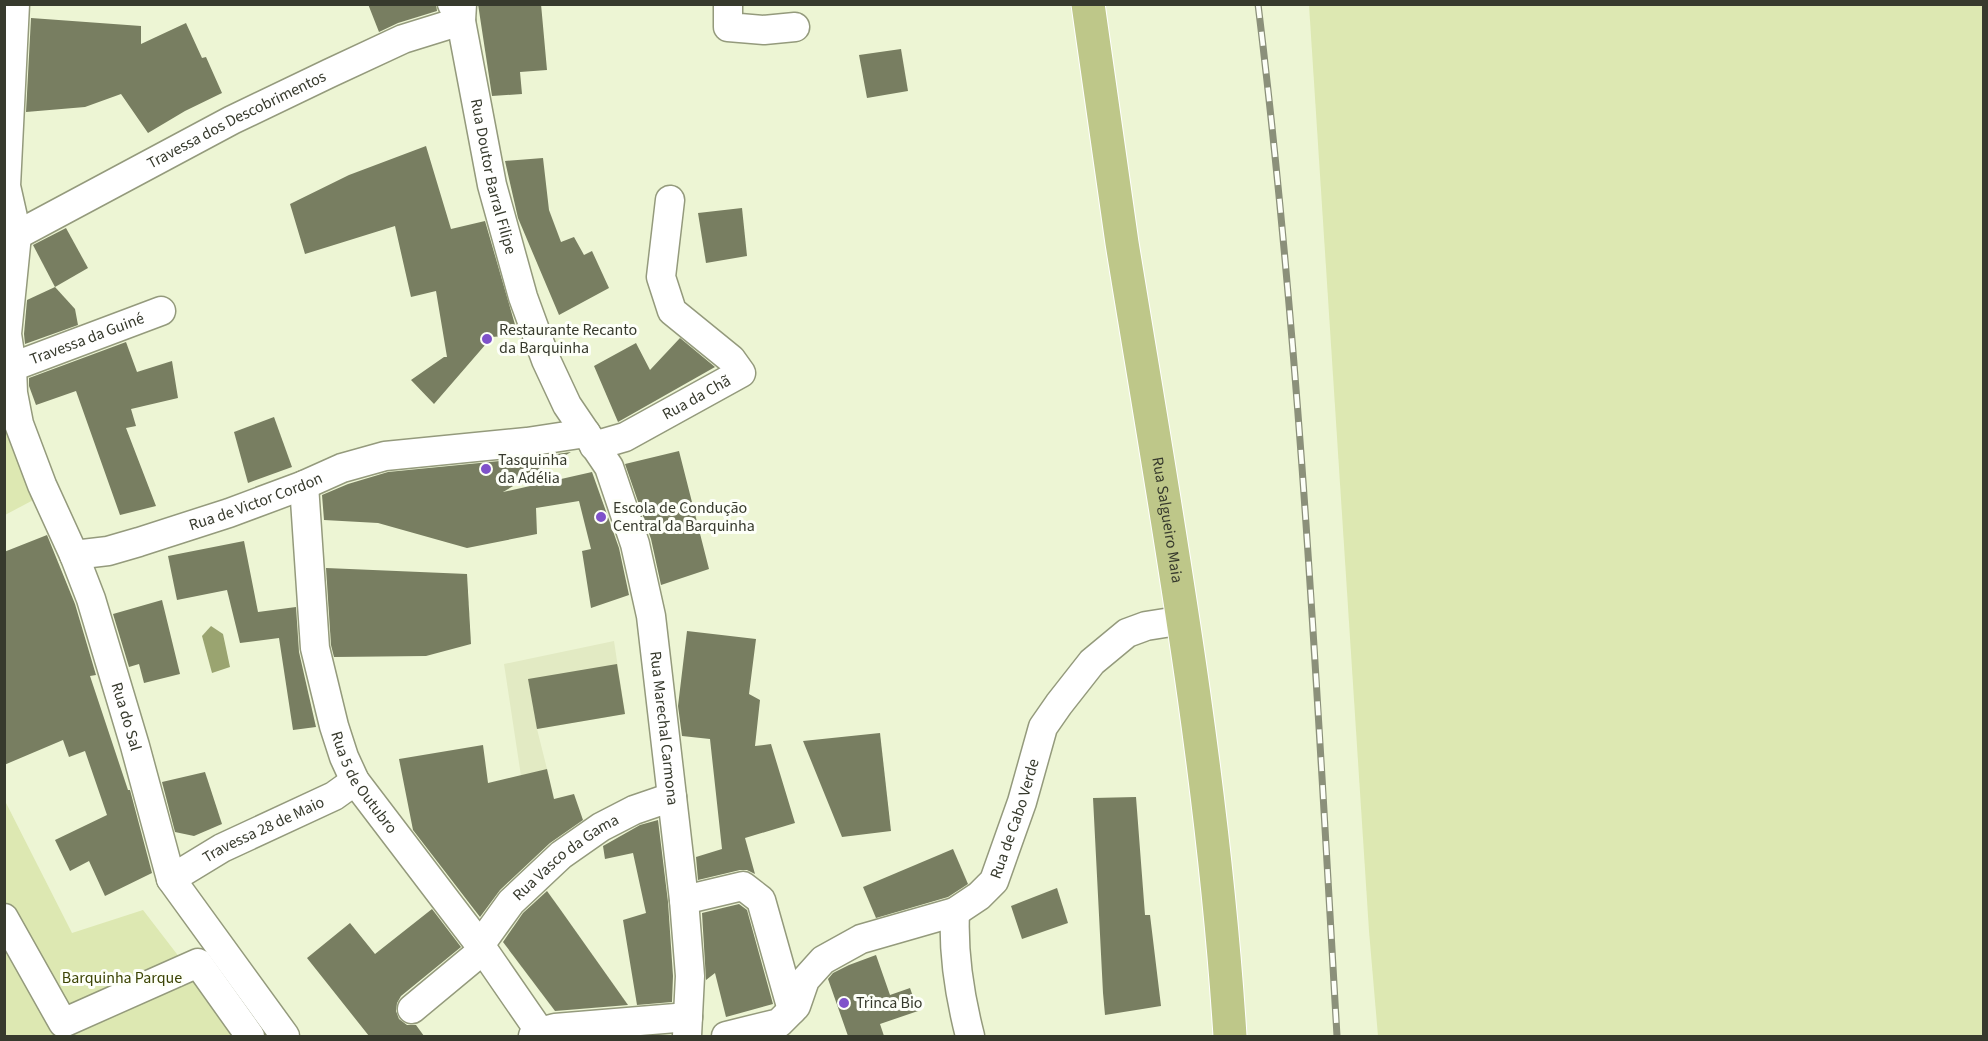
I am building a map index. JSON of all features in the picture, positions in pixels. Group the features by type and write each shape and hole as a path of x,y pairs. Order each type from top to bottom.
{"main road":[{"name":"Rua Salgueiro Maia","path":"1088,4 1122,242 1184,620 1203,756 1230,1036"}],"street":[{"name":"Rua do Sal","path":"15,4 6,186 17,235 7,334 10,385 20,424 42,485 91,599 132,734 171,879"},
{"name":"Travessa dos Descobrimentos","path":"17,235 232,120 403,39 458,10"},
{"name":"Rua Doutor Barral Filipe","path":"458,10 492,185 523,297 542,349 567,405 590,440"},
{"path":"728,16 764,30 795,27"},
{"name":"Rua da Chã","path":"590,440 626,437 741,373 731,359 672,311 661,276 670,200"},
{"name":"Travessa da Guiné","path":"10,385 161,311"},
{"name":"Rua de Victor Cordon","path":"74,555 108,551 139,542 229,513 342,468 385,456 527,442 590,440"},
{"name":"Rua Marechal Carmona","path":"590,440 609,467 635,544 651,616 684,900 690,976 687,1027"},
{"name":"Rua 5 de Outubro","path":"304,485 315,648 344,757 355,781 482,947 537,1034"},
{"name":"Rua de Cabo Verde","path":"792,1010 796,1006 805,980 823,960 861,939 955,912 979,897 994,881 1022,802 1043,727 1076,681 1092,662 1127,633 1146,626 1184,620"},
{"name":"Travessa 28 de Maio","path":"171,879 222,848 334,796 355,781"},
{"name":"Rua Vasco da Gama","path":"412,1009 482,947 511,902 561,855 601,826 634,810 672,797"},
{"path":"171,879 285,1036"},
{"path":"684,900 743,886 761,900 792,1010 779,1023 763,1032 726,1036"},
{"path":"955,912 954,925 962,1004 970,1036"},
{"path":"4,918 63,1023 198,963 250,1036"},
{"path":"537,1034 555,1028 687,1027"}],"shaded area":[{"path":"211,626 223,634 230,667 212,673 202,636"},
{"path":"614,641 625,714 537,729 547,769 521,776 504,664"}],"green space":[{"path":"1309,5 1983,5 1983,1036 1378,1036 1369,931"},
{"path":"4,415 39,497 5,515 4,515"},
{"name":"Barquinha Parque","path":"4,799 72,933 143,910 240,1036 5,1036"}],"building":[{"path":"368,4 436,4 437,11 398,23 379,32"},
{"path":"478,4 541,4 547,70 520,72 522,94 492,96"},
{"path":"31,18 141,26 141,44 186,23 202,58 206,57 222,93 148,133 121,94 85,107 26,112"},
{"path":"901,49 908,91 867,98 859,55"},
{"path":"426,146 451,229 485,221 518,335 492,337 434,404 411,380 447,357 436,291 411,297 395,226 305,254 290,204 349,175"},
{"path":"543,158 549,210 561,242 574,237 584,255 592,251 609,288 559,315 518,218 505,161"},
{"path":"742,208 747,256 706,263 698,213"},
{"path":"66,228 88,268 55,287 33,245"},
{"path":"55,287 75,309 78,325 25,344 27,300"},
{"path":"680,338 715,367 618,422 594,366 636,343 650,370"},
{"path":"126,342 137,372 172,361 178,398 131,409 136,426 126,428 156,506 120,515 76,391 36,405 29,386 29,378"},
{"path":"274,417 292,467 248,483 234,432"},
{"path":"679,451 709,569 661,585 651,539 625,464"},
{"path":"571,452 503,492 592,472 619,548 629,595 591,608 582,551 591,549 579,501 536,508 537,534 467,548 378,523 324,520 322,495 348,484 388,472"},
{"path":"47,535 75,604 96,675 90,676 128,790 130,790 152,873 105,896 89,861 70,871 55,840 107,815 85,751 69,757 63,740 4,765 4,552"},
{"path":"244,541 258,612 296,607 299,652 316,727 293,730 279,638 240,643 227,590 177,600 168,556"},
{"path":"326,568 467,574 471,644 426,656 334,657 331,645"},
{"path":"162,600 180,674 144,683 139,664 129,667 113,614"},
{"path":"687,631 756,639 749,694 760,700 755,746 771,744 795,823 745,838 755,874 747,870 740,870 698,880 696,857 722,849 710,739 682,736 678,706"},
{"path":"617,664 625,714 537,729 528,679"},
{"path":"880,733 891,831 842,837 803,741"},
{"path":"483,745 488,783 547,769 554,799 574,794 583,820 550,843 500,890 480,917 413,830 399,759"},
{"path":"205,772 222,824 194,836 175,832 162,782"},
{"path":"1136,797 1145,915 1150,915 1161,1006 1105,1015 1093,798"},
{"path":"658,820 668,902 673,976 672,1002 637,1005 623,920 646,913 633,853 605,859 603,846 640,825"},
{"path":"953,849 968,884 948,897 876,918 863,887"},
{"path":"1057,888 1068,923 1022,939 1011,906"},
{"path":"547,891 628,1005 555,1011 503,942 523,913"},
{"path":"739,904 747,910 773,1004 726,1017 715,973 706,980 702,913"},
{"path":"432,909 461,947 401,996 397,1003 396,1011 399,1019 407,1025 416,1025 424,1036 369,1036 307,958 350,923 375,954"},
{"path":"876,955 890,995 910,988 918,1011 880,1024 884,1036 848,1036 828,979 833,973 849,965"}],"railway":[{"path":"1258,4 1273,133 1306,520 1337,1036"}],"place":[{"name":"Restaurante Recanto da Barquinha","path":"487,339"},
{"name":"Tasquinha da Adélia","path":"486,469"},
{"name":"Escola de Condução Central da Barquinha","path":"601,517"},
{"name":"Trinca Bio","path":"844,1003"}]}
